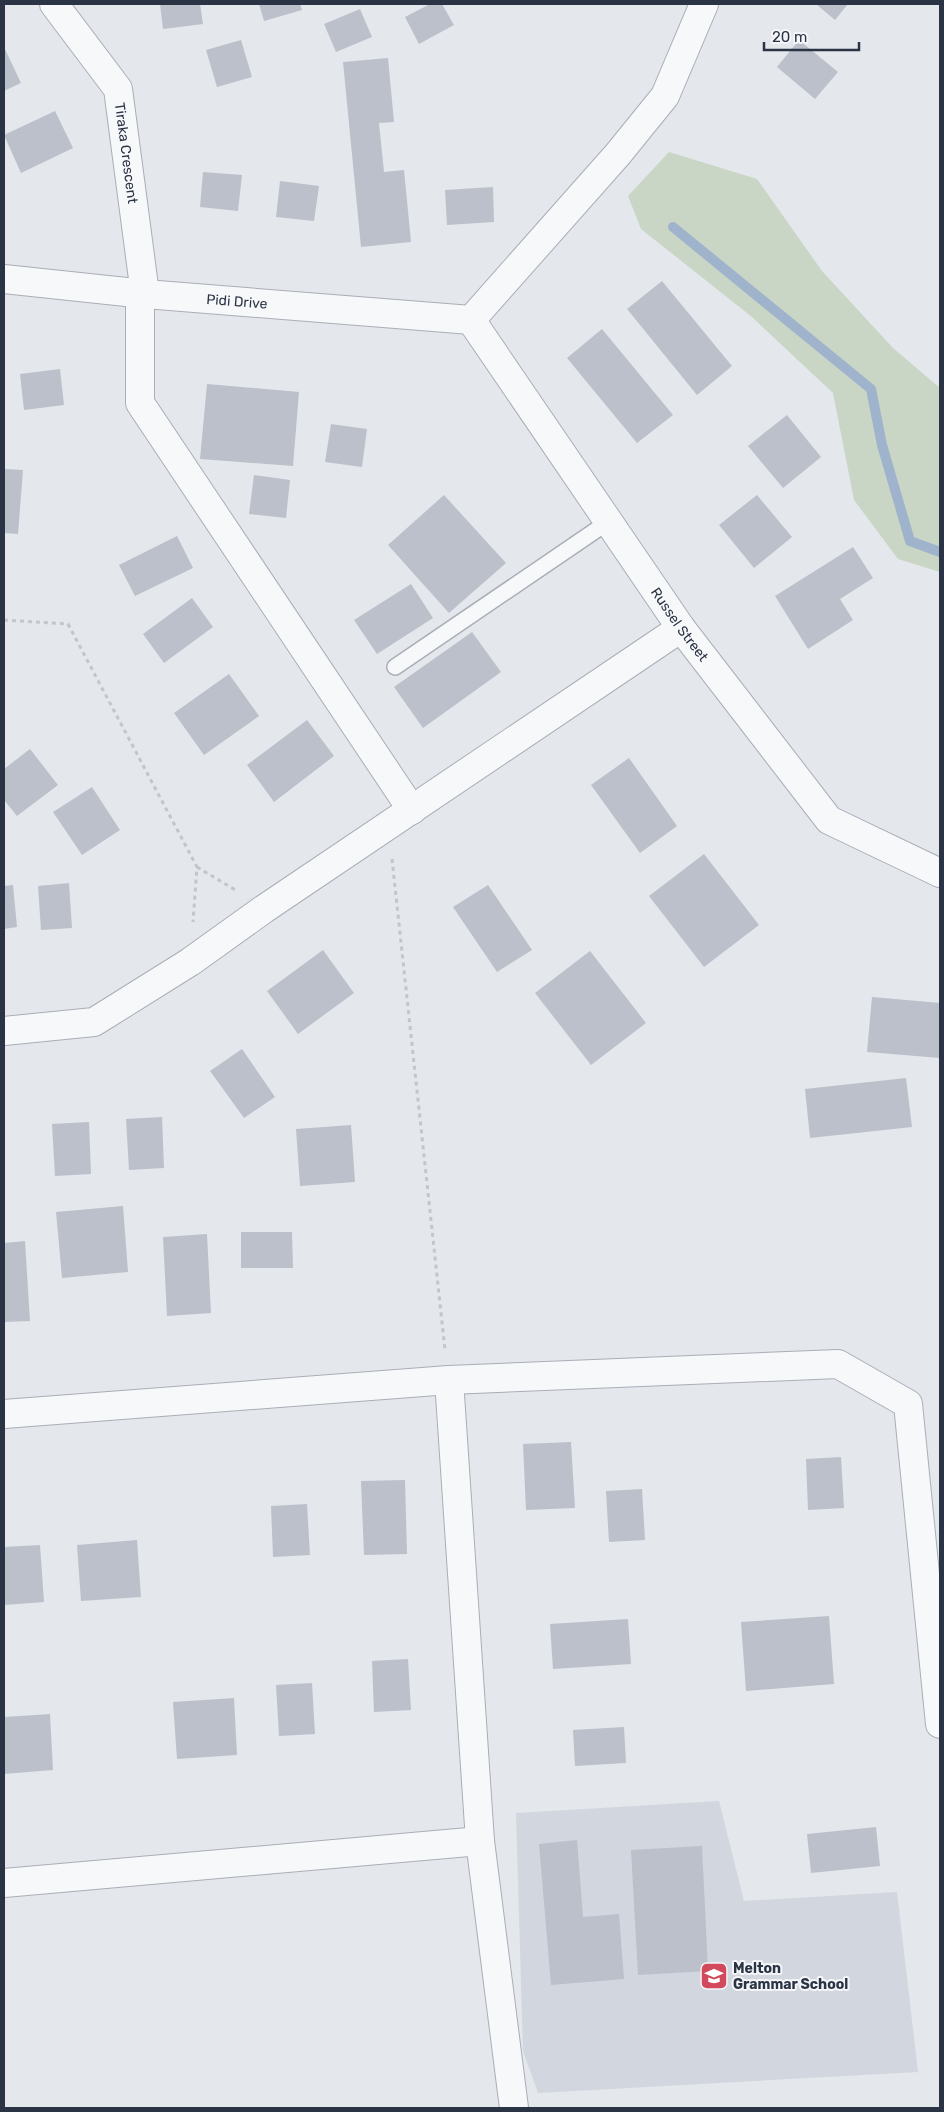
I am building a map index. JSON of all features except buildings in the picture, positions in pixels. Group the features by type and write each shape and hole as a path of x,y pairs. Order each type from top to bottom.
{"street":[{"name":"Tiraka Crescent","path":"54,4 118,88 143,294 140,403 412,810"},
{"path":"471,320 618,154 665,96 704,4"},
{"name":"Pidi Drive","path":"4,279 143,294 471,320"},
{"name":"Russel Street","path":"471,320 681,628 829,820 940,873"},
{"path":"4,1031 94,1022 190,962 264,908 389,826 681,628"},
{"path":"4,1414 449,1380 838,1364 908,1404 940,1724"},
{"path":"449,1380 480,1841 514,2108"},
{"path":"4,1883 480,1841"}],"lane":[{"path":"395,667 608,522"}],"path":[{"path":"4,620 68,624 197,867 264,908"},
{"path":"389,826 449,1380"},
{"path":"190,962 197,867"}],"shaded area":[{"name":"Melton Grammar School","path":"719,1801 744,1901 897,1892 918,2072 538,2093 523,2051 516,1813"}],"green space":[{"path":"669,152 757,179 822,271 893,348 940,388 940,572 898,559 854,500 833,393 752,317 641,229 628,196"}],"waterway":[{"path":"673,227 871,389 882,445 910,541 940,552"}],"place":[{"name":"Melton Grammar School","path":"714,1976"}]}
